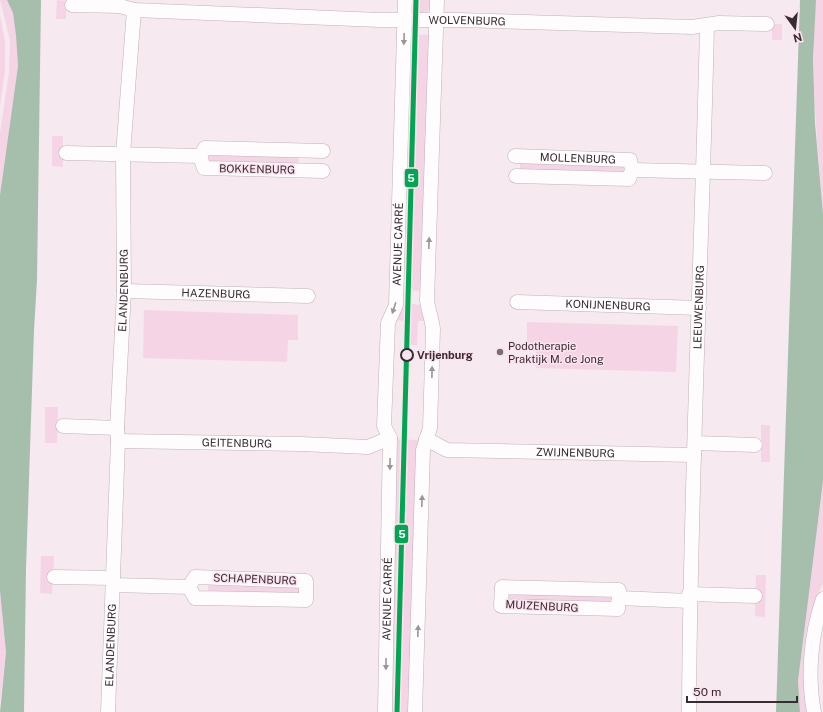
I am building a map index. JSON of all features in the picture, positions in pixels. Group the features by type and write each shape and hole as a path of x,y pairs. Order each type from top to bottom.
{"street":[{"name":"AVENUE CARRÉ","path":"385,712 390,438 384,426 388,323 396,305 405,0"},
{"path":"415,712 424,450 430,428 433,329 427,300 437,0"},
{"name":"WOLVENBURG","path":"72,5 120,6 134,10 404,20 459,20 692,27 719,22 768,24"},
{"name":"ELANDENBURG","path":"108,712 124,291 123,154 134,10"},
{"name":"LEEUWENBURG","path":"689,712 689,597 704,172 707,25"},
{"name":"BOKKENBURG","path":"200,156 205,148 323,151"},
{"path":"66,153 123,154"},
{"name":"BOKKENBURG","path":"123,154 200,156"},
{"name":"BOKKENBURG","path":"200,156 204,168 323,171"},
{"name":"MOLLENBURG","path":"515,156 630,160 632,170 629,179 516,176"},
{"name":"MOLLENBURG","path":"632,170 704,172"},
{"path":"704,172 765,173"},
{"name":"HAZENBURG","path":"124,291 308,296"},
{"name":"KONIJNENBURG","path":"517,302 699,308"},
{"path":"62,426 118,434"},
{"name":"GEITENBURG","path":"118,434 356,447 368,447 390,438"},
{"name":"ZWIJNENBURG","path":"426,439 447,450 695,449"},
{"path":"695,449 755,445"},
{"path":"54,576 189,587"},
{"name":"SCHAPENBURG","path":"195,577 306,581 306,600 195,598 189,587 195,577"},
{"name":"MUIZENBURG","path":"502,587 619,590 618,598 618,609 501,606 502,587"},
{"path":"618,598 755,596"},
{"path":"814,712 811,670 813,639 823,599"}],"shaded area":[{"path":"0,0 7,0 13,13 18,66 0,195 0,133 9,72 10,40"},
{"path":"7,0 41,0 37,280 26,569 24,712 0,712 6,652 0,591 0,195 18,66 13,13"},
{"path":"57,0 66,1 66,19 56,19"},
{"path":"408,0 432,0 431,7 427,12 422,13 409,10"},
{"path":"800,0 816,0 813,59 815,123 823,214 823,481 798,681 800,712 776,712"},
{"path":"816,0 823,0 823,214 813,53"},
{"path":"0,15 5,42 5,71 0,106"},
{"path":"772,24 782,24 782,40 772,40"},
{"path":"408,34 429,35 423,289 417,291 401,289"},
{"path":"52,136 63,136 63,167 52,166"},
{"path":"205,151 299,153 298,167 204,165"},
{"path":"520,160 628,163 627,177 520,174"},
{"path":"400,303 422,305 424,321 418,321 417,345 404,345 404,321 397,320"},
{"path":"144,310 298,315 298,340 288,340 287,362 143,358"},
{"path":"527,322 678,326 676,372 536,368 536,349 527,348"},
{"path":"45,407 58,407 57,443 45,443"},
{"path":"761,425 770,425 770,462 761,462"},
{"path":"400,439 420,441 411,712 389,712 395,441"},
{"path":"823,481 823,583 817,597 810,712 800,712 798,681"},
{"path":"41,556 54,556 52,594 40,593"},
{"path":"756,575 766,575 765,617 755,616"},
{"path":"208,582 300,584 300,597 208,595"},
{"path":"507,590 616,593 616,606 507,603"},
{"path":"0,591 6,652 0,703"}],"transit line":[{"name":"5","path":"397,712 416,0"}],"place":[{"name":"Podotherapie Praktijk M. de Jong","path":"500,352"},
{"name":"Vrijenburg","path":"407,355"}]}
